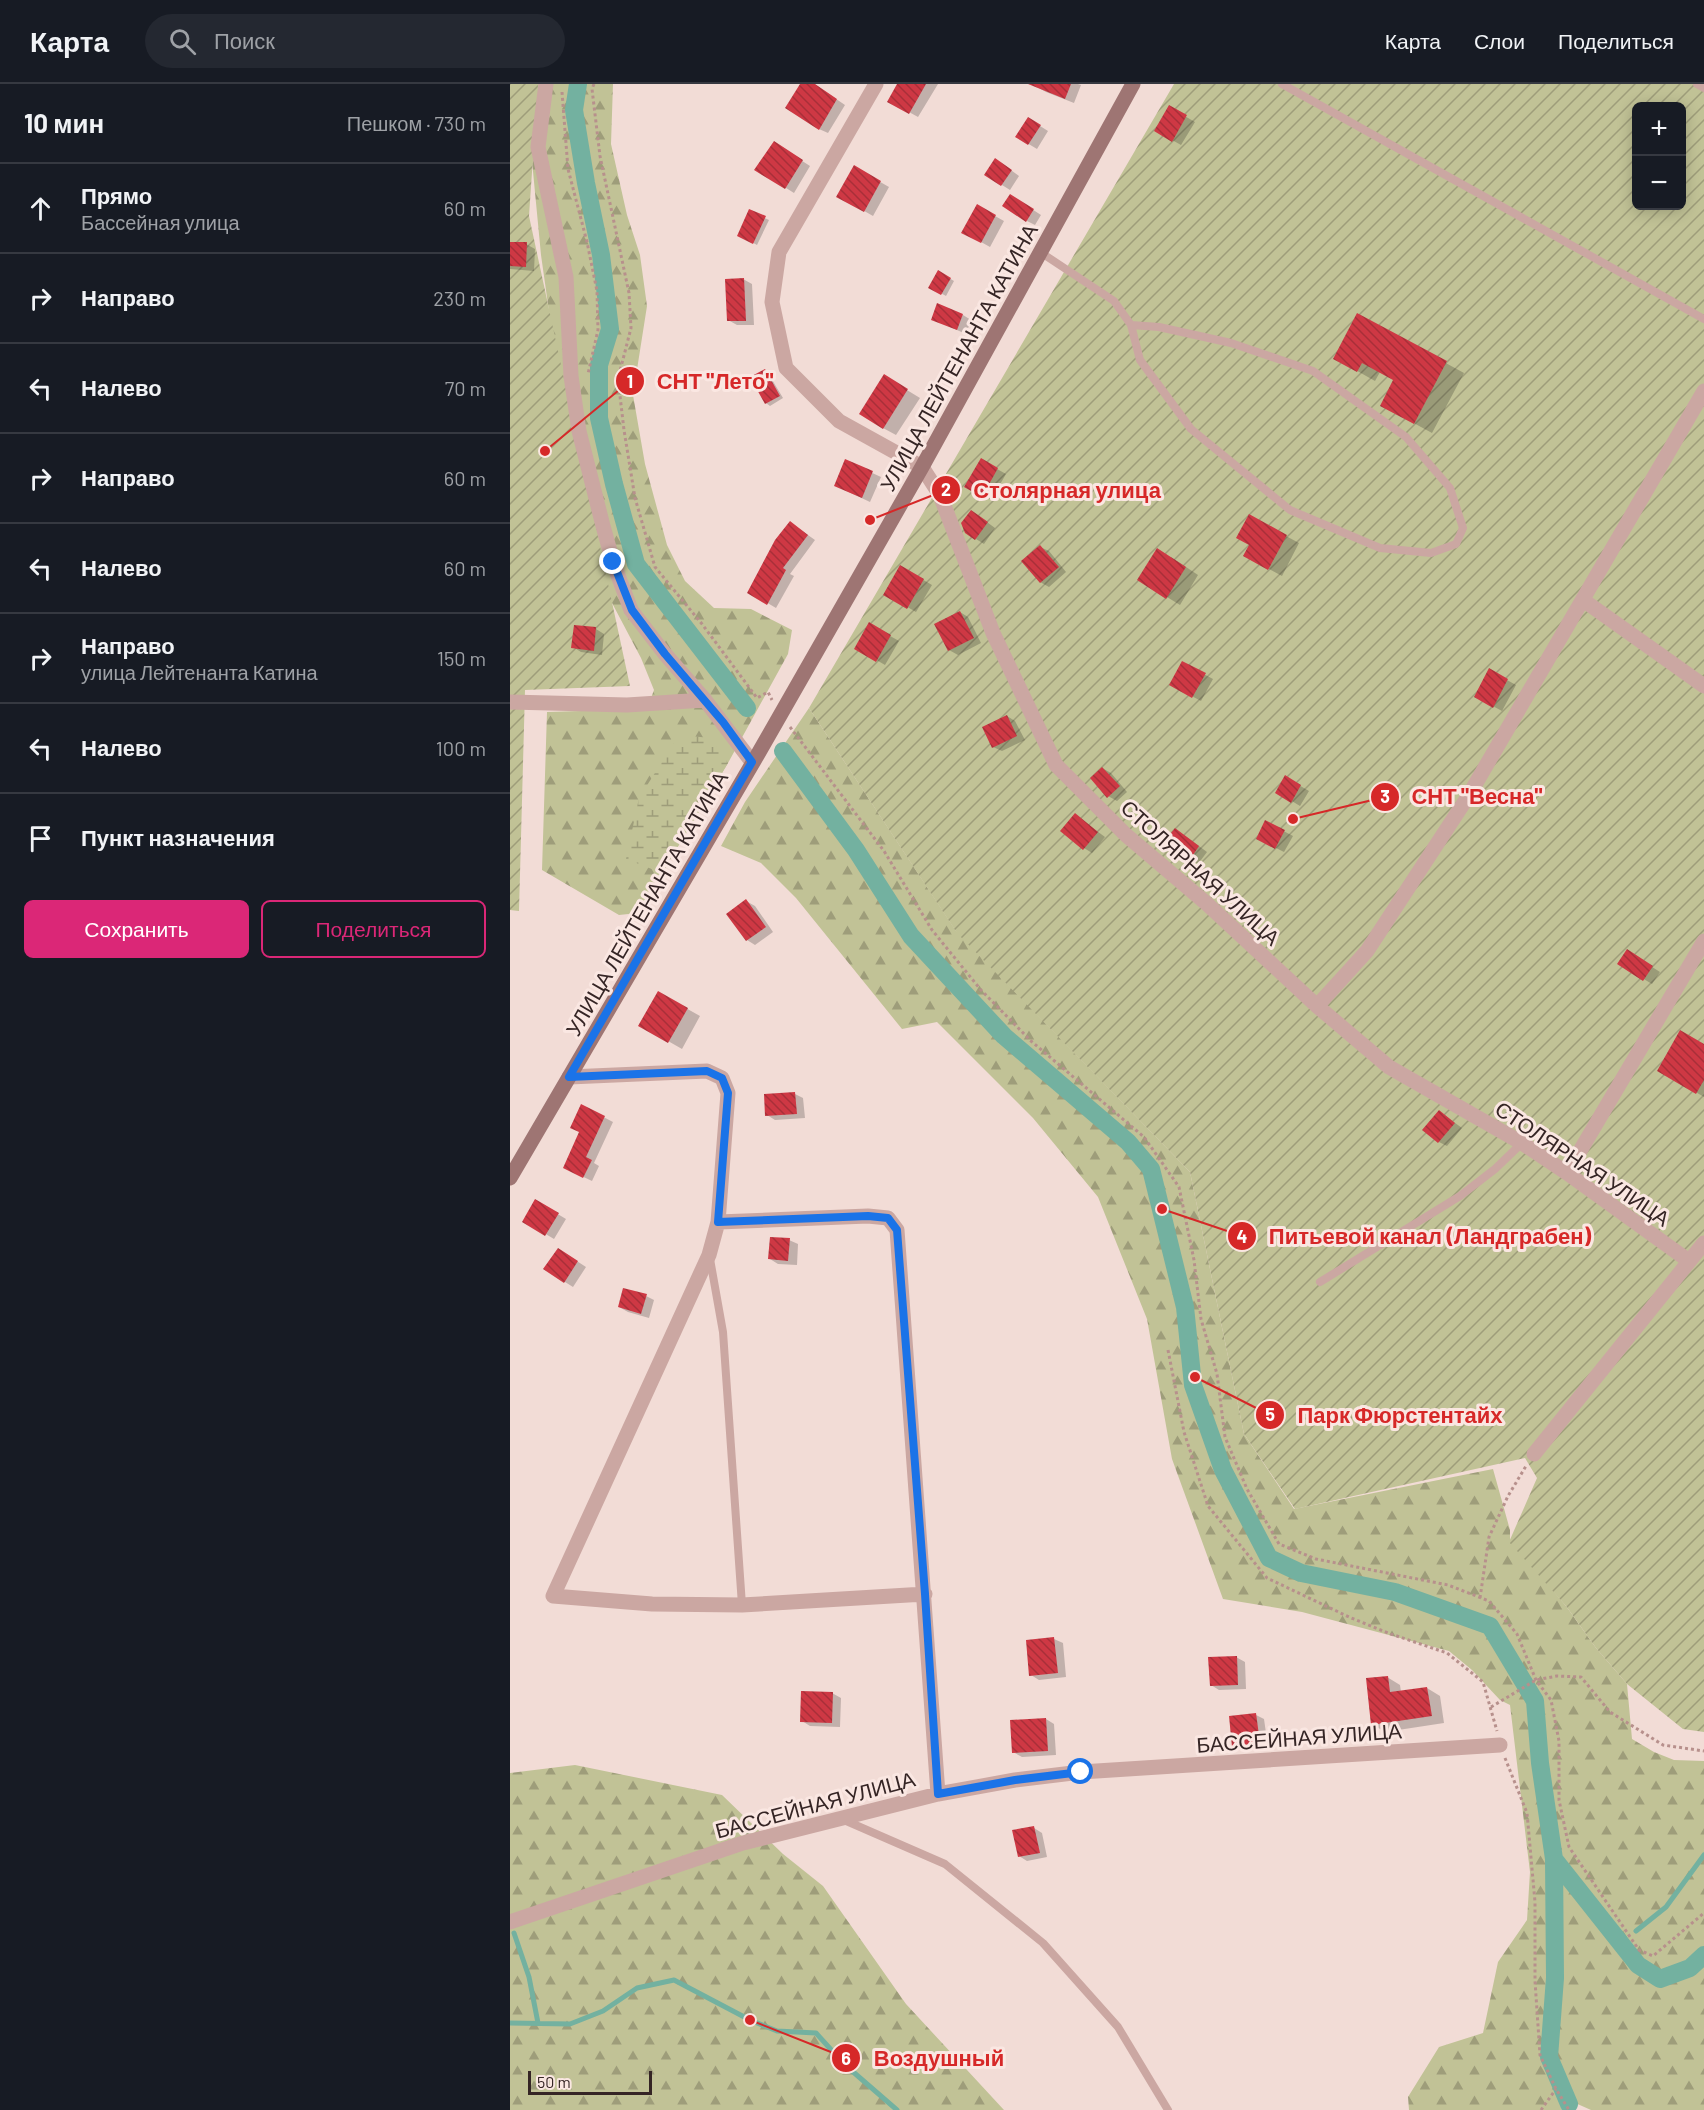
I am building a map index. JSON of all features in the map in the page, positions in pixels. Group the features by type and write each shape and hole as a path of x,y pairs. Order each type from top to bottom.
{"street":[{"path":"546,84 538,147 566,277 571,376 579,431 613,562 632,610 752,762"},
{"name":"СТОЛЯРНАЯ УЛИЦА","path":"876,84 779,252 772,302 786,368 839,421 922,467 940,495 993,633 1056,765 1126,835 1206,903 1317,1006 1389,1067 1522,1143 1689,1261"},
{"name":"УЛИЦА ЛЕЙТЕНАНТА КАТИНА","path":"510,1178 922,467 1133,84"},
{"path":"1317,1006 1367,951 1469,795 1704,391"},
{"path":"1582,600 1704,686"},
{"path":"510,702 627,705 705,700"},
{"path":"1567,1173 1704,940"},
{"path":"569,1077 707,1071 722,1078 728,1093 718,1222 709,1255 553,1596 652,1604 742,1605 925,1594"},
{"path":"718,1222 868,1216 888,1218 897,1230 938,1794"},
{"path":"1534,1454 1704,1243"},
{"name":"БАССЕЙНАЯ УЛИЦА","path":"510,1922 743,1843 938,1794 1015,1780 1081,1772 1500,1745"}],"lane":[{"path":"1282,84 1704,319"},
{"path":"1697,84 1704,88"},
{"path":"1040,252 1114,301 1131,325 1140,360 1191,429 1290,510 1380,548 1431,553 1456,544 1463,528 1450,488 1406,437 1313,370 1231,343 1159,327 1131,325"},
{"path":"1320,1282 1460,1196 1496,1169 1522,1143"},
{"path":"709,1255 723,1332 742,1605"},
{"path":"841,1818 945,1864 1043,1943 1118,2027 1168,2110"}],"path":[{"path":"594,84 592,89 600,156 629,293 632,328 618,379 635,498 656,567 757,698"},
{"path":"562,88 568,169 597,291 598,330 587,378"},
{"path":"802,743 884,851 933,930 981,990 1031,1041 1144,1137 1179,1187 1194,1260 1202,1319 1217,1374 1225,1437 1246,1489 1279,1544 1316,1559 1448,1585 1489,1601 1517,1634 1536,1680 1551,1700 1559,1742 1559,1800 1569,1847 1639,1950 1653,1956 1704,1913"},
{"path":"1168,1350 1184,1432 1208,1506 1267,1578 1349,1617 1447,1653 1483,1682 1500,1745 1527,1814 1535,1902 1535,1981 1540,2055 1556,2090 1569,2110"},
{"path":"1480,1598 1489,1537 1508,1496 1534,1454"},
{"path":"1491,1707 1536,1680 1581,1677 1610,1712 1663,1745 1704,1751"},
{"path":"1541,2110 1556,2090"}],"green space":[{"path":"510,84 538,84 529,216 630,686 525,690 519,911 510,910"},
{"path":"535,84 613,84 611,144 627,215 640,255 647,306 633,395 645,464 667,545 685,581 714,608 751,609 792,630 788,654 728,763 638,913 619,915 542,870 547,712 647,709 654,690 641,658 592,565 576,502 541,255 532,161"},
{"path":"1174,84 1704,84 1704,1732 1683,1729 1627,1684 1596,1648 1566,1606 1509,1542 1537,1478 1525,1458 1295,1509 1244,1434 1190,1172 957,933 809,708"},
{"path":"809,708 956,931 1190,1172 1244,1434 1294,1509 1493,1469 1510,1530 1510,1540 1566,1606 1596,1648 1627,1684 1632,1739 1674,1760 1704,1761 1704,2110 1591,2110 1573,2102 1569,2105 1573,2110 1409,2110 1408,2097 1439,2047 1483,2033 1498,1962 1527,1920 1530,1872 1510,1705 1500,1700 1472,1670 1449,1651 1302,1612 1223,1599 1172,1459 1147,1319 1098,1197 1033,1118 937,1022 902,1029 796,898 761,863 721,846 745,802"},
{"path":"679,735 711,738 728,763 662,873 626,859 639,798"},
{"path":"575,1765 722,1795 783,1854 823,1886 906,2004 1004,2110 510,2110 510,1773"}],"building":[{"path":"800,84 815,84 837,99 819,130 785,108"},
{"path":"897,84 926,84 909,114 887,102"},
{"path":"1028,84 1071,84 1065,99"},
{"path":"1169,105 1187,115 1172,142 1154,131"},
{"path":"1028,117 1041,125 1028,145 1015,137"},
{"path":"774,141 803,160 785,189 754,170"},
{"path":"995,158 1012,170 1001,186 984,175"},
{"path":"854,165 881,181 864,212 836,197"},
{"path":"1010,194 1034,209 1026,222 1002,206"},
{"path":"977,204 996,215 981,243 961,233"},
{"path":"749,209 766,216 753,244 737,236"},
{"path":"510,242 527,242 526,267 510,266"},
{"path":"938,270 951,278 941,295 928,288"},
{"path":"744,278 746,321 727,321 725,279"},
{"path":"937,303 963,314 957,330 931,320"},
{"path":"1357,313 1447,361 1414,424 1380,406 1393,380 1362,363 1357,372 1333,359"},
{"path":"765,369 780,396 765,404 750,377"},
{"path":"884,374 908,389 883,429 859,414"},
{"path":"981,458 998,468 982,497 964,487"},
{"path":"845,459 873,471 862,498 834,486"},
{"path":"971,510 988,522 975,540 965,533 961,523"},
{"path":"1249,514 1287,535 1268,570 1243,556 1249,545 1236,538"},
{"path":"790,521 808,535 783,568 786,570 767,605 747,593 775,540"},
{"path":"1040,545 1059,567 1040,583 1021,561"},
{"path":"1157,548 1186,567 1166,599 1137,580"},
{"path":"900,565 924,579 907,609 883,595"},
{"path":"960,611 974,638 948,651 934,624"},
{"path":"869,622 891,635 876,662 854,649"},
{"path":"574,625 596,627 594,651 571,648"},
{"path":"1182,661 1206,673 1192,698 1169,685"},
{"path":"1489,668 1508,679 1493,708 1474,697"},
{"path":"1007,715 1017,736 992,748 982,727"},
{"path":"1102,767 1120,786 1107,798 1090,778"},
{"path":"1285,775 1301,785 1291,803 1275,793"},
{"path":"1075,813 1098,832 1083,850 1060,831"},
{"path":"1265,820 1285,830 1275,849 1256,839"},
{"path":"1175,828 1199,846 1189,861 1164,842"},
{"path":"746,899 766,927 746,941 726,914"},
{"path":"1627,949 1653,966 1643,981 1617,964"},
{"path":"658,991 688,1008 668,1043 638,1026"},
{"path":"1680,1030 1704,1044 1704,1080 1696,1094 1657,1071"},
{"path":"795,1092 797,1114 765,1116 764,1094"},
{"path":"581,1104 605,1116 586,1157 592,1160 583,1178 563,1168 579,1132 570,1128"},
{"path":"1439,1110 1455,1123 1438,1143 1422,1130"},
{"path":"535,1199 559,1213 545,1236 522,1222"},
{"path":"770,1237 790,1238 788,1261 768,1259"},
{"path":"558,1248 578,1261 564,1283 543,1269"},
{"path":"623,1288 647,1294 641,1314 618,1307"},
{"path":"1054,1637 1058,1673 1029,1676 1026,1640"},
{"path":"1237,1656 1238,1685 1210,1686 1208,1657"},
{"path":"1388,1676 1390,1692 1427,1687 1432,1716 1371,1725 1366,1678"},
{"path":"801,1691 833,1692 832,1723 800,1722"},
{"path":"1256,1713 1260,1743 1232,1747 1229,1716"},
{"path":"1046,1718 1048,1751 1012,1753 1010,1720"},
{"path":"1034,1826 1040,1853 1018,1857 1012,1830"}],"waterway":[{"path":"578,84 574,110 601,255 610,329 599,365 599,418 614,484 636,564 747,708"},
{"path":"783,751 856,850 911,936 1004,1036 1128,1142 1151,1169 1185,1307 1193,1385 1223,1470 1269,1558 1301,1573 1395,1592 1490,1626 1535,1701 1540,1763 1554,1859 1555,1978 1549,2057 1569,2104"},
{"path":"1636,1931 1666,1907 1704,1855"},
{"path":"1554,1859 1638,1965 1660,1979 1690,1968 1704,1955"},
{"path":"514,1933 529,1977 538,2023"},
{"path":"510,2023 570,2024 603,2011 637,1988 674,1980 750,2020 777,2031 816,2033 844,2064 897,2110"}],"place":[{"name":"СНТ \"Лето\"","path":"545,451"},
{"name":"Столярная улица","path":"870,520"},
{"name":"СНТ \"Весна\"","path":"1293,819"},
{"name":"Питьевой канал (Ландграбен)","path":"1162,1209"},
{"name":"Парк Фюрстентайх","path":"1195,1377"},
{"name":"Воздушный","path":"750,2020"}],"route":[{"path":"613,562 632,610 665,654 723,722 752,762 569,1077 707,1071 722,1078 728,1093 718,1222 868,1216 888,1218 897,1230 938,1794 1015,1780 1081,1772"}]}
